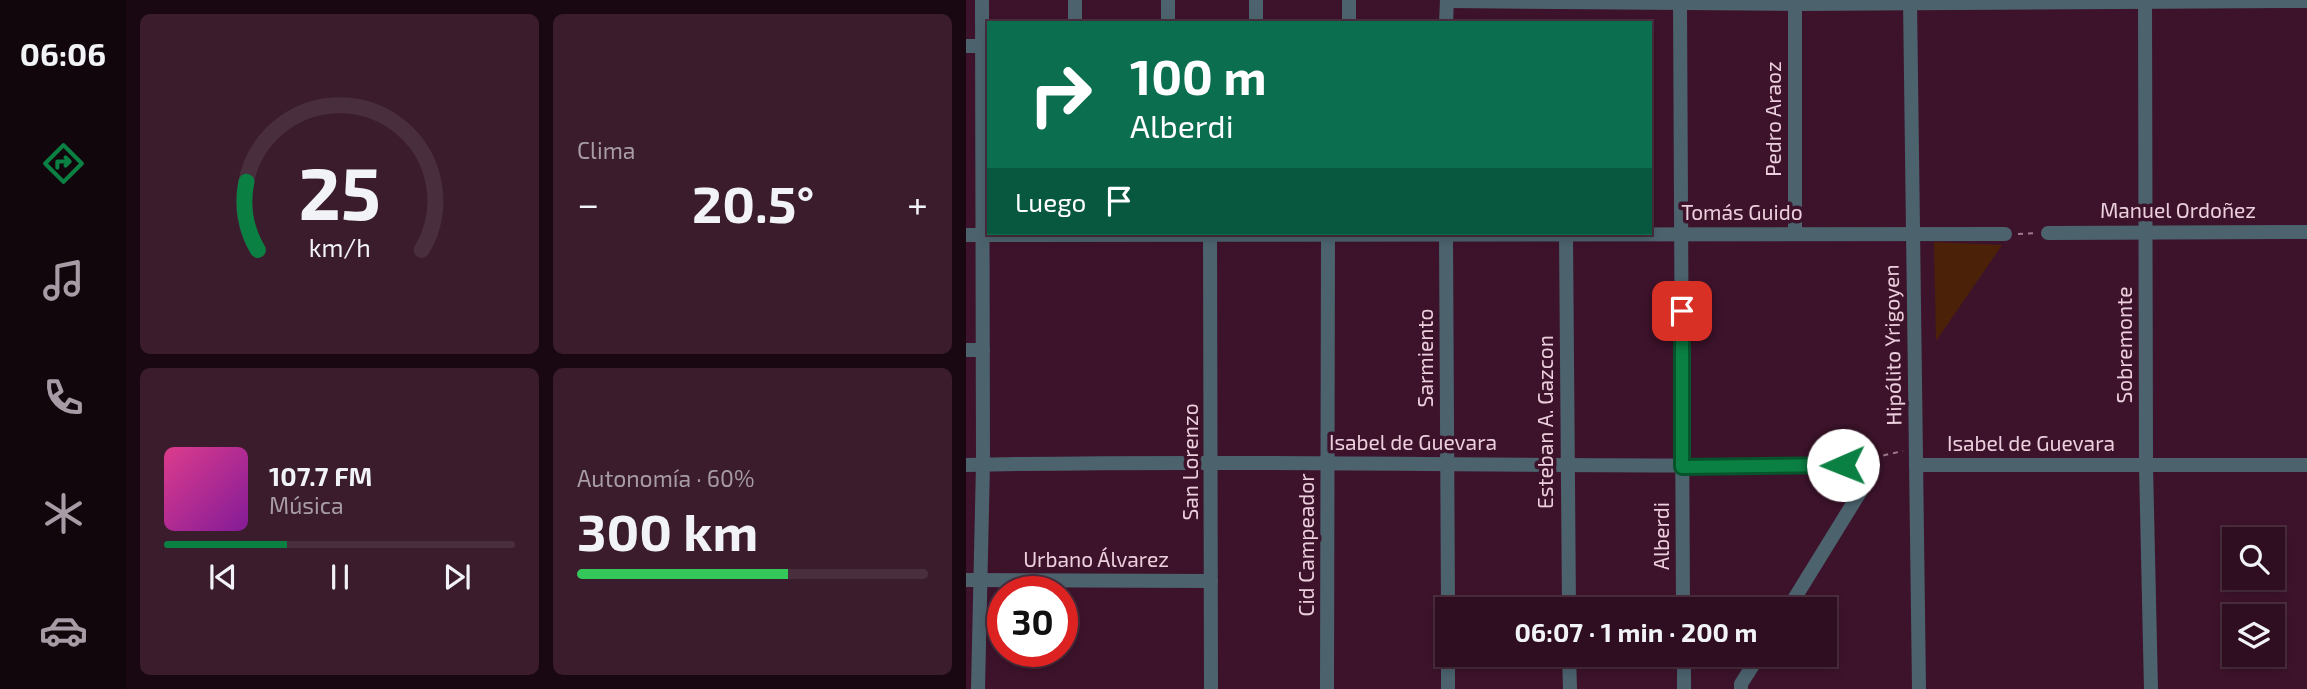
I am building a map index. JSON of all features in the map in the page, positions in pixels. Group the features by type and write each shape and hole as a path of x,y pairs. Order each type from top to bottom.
{"street":[{"path":"978,689 983,464 982,0"},
{"path":"1075,0 1075,21"},
{"path":"1168,0 1168,21"},
{"path":"1256,0 1256,21"},
{"path":"1349,0 1349,21"},
{"path":"1446,21 1447,1 1795,4 2307,1"},
{"name":"Sobremonte","path":"2145,1 2146,466 2151,689"},
{"name":"Alberdi","path":"1679,2 1683,597"},
{"name":"Hipólito Yrigoyen","path":"1910,2 1919,689"},
{"name":"Pedro Araoz","path":"1795,4 1795,233"},
{"path":"966,46 982,46"},
{"name":"Manuel Ordoñez","path":"2048,233 2307,232"},
{"name":"Tomás Guido","path":"966,234 987,234"},
{"name":"Tomás Guido","path":"1652,234 1912,234"},
{"path":"1912,234 2005,234"},
{"name":"San Lorenzo","path":"1210,235 1211,689"},
{"name":"Cid Campeador","path":"1327,689 1328,235"},
{"name":"Sarmiento","path":"1446,235 1448,597"},
{"name":"Esteban A. Gazcon","path":"1566,235 1569,597"},
{"path":"966,350 983,350"},
{"name":"Isabel de Guevara","path":"966,465 1843,465"},
{"name":"Isabel de Guevara","path":"1916,465 2307,465"},
{"path":"1795,597 1865,484"},
{"name":"Urbano Álvarez","path":"966,580 1211,581"},
{"path":"1448,667 1448,689"},
{"path":"1569,667 1570,689"},
{"path":"1684,667 1684,689"},
{"path":"1741,689 1741,684 1752,667"}],"path":[{"path":"2005,234 2048,233"},
{"path":"1843,465 1916,449"}],"shaded area":[{"path":"1934,242 2002,245 1936,341"}],"route":[{"path":"1682,311 1682,467 1843,465"}]}
